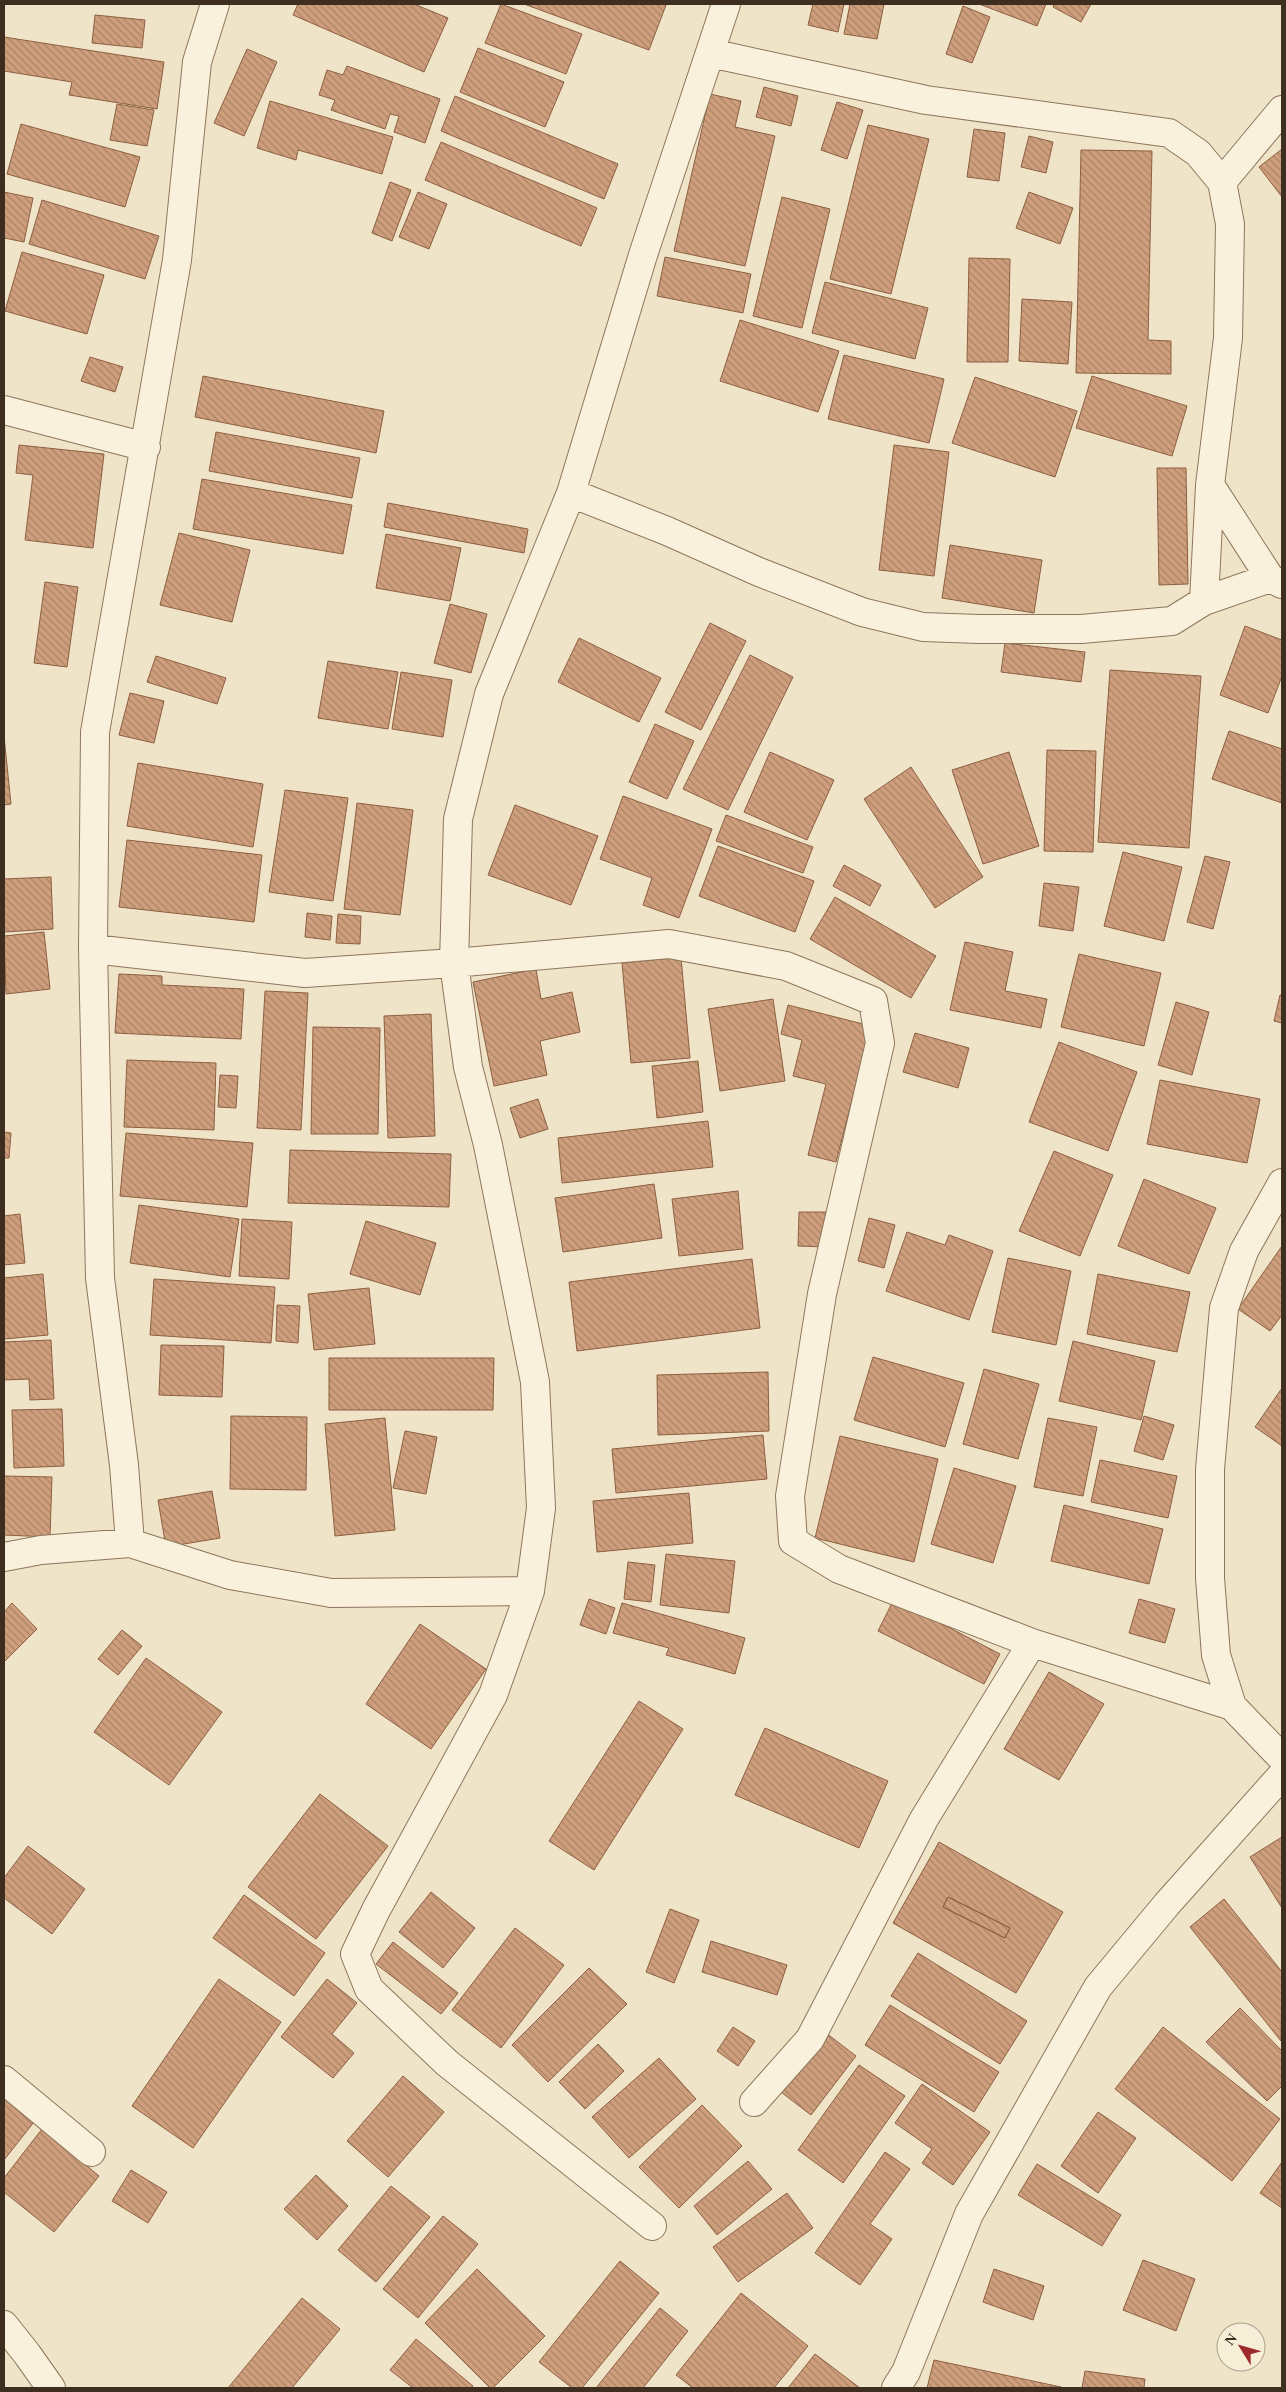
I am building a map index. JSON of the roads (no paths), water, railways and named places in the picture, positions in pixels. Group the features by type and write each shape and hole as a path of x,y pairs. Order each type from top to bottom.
{"street":[{"path":"130,1543 124,1465 100,1278 94,949 95,732 178,260 197,62 215,4"},
{"path":"652,2226 447,2063 369,1989 355,1954 376,1910 493,1695 530,1591 541,1508 535,1382 488,1145 468,1067 454,964 458,819 489,694 570,493 643,255 726,4"},
{"path":"710,53 926,100 1169,133 1198,153 1222,182 1230,224 1228,338 1210,485 1204,601"},
{"path":"1222,182 1282,110"},
{"path":"4,410 146,447"},
{"path":"570,493 667,530 759,572 862,612 923,627 979,629 1081,628 1172,621 1204,601 1276,581 1210,485"},
{"path":"94,949 305,973 454,964 669,944 786,966 873,1001 880,1043 822,1294 790,1496 793,1541 839,1569 1032,1643 1232,1706"},
{"path":"1282,1184 1244,1251 1224,1308 1210,1469 1210,1578 1216,1655 1232,1706 1282,1758"},
{"path":"4,1557 41,1550 130,1543 230,1575 331,1593 530,1591"},
{"path":"754,2102 810,2039 924,1819 1032,1643"},
{"path":"896,2388 906,2372 969,2214 1098,1987 1167,1904 1282,1775"},
{"path":"4,2080 91,2152"},
{"path":"4,2325 51,2388"}]}
